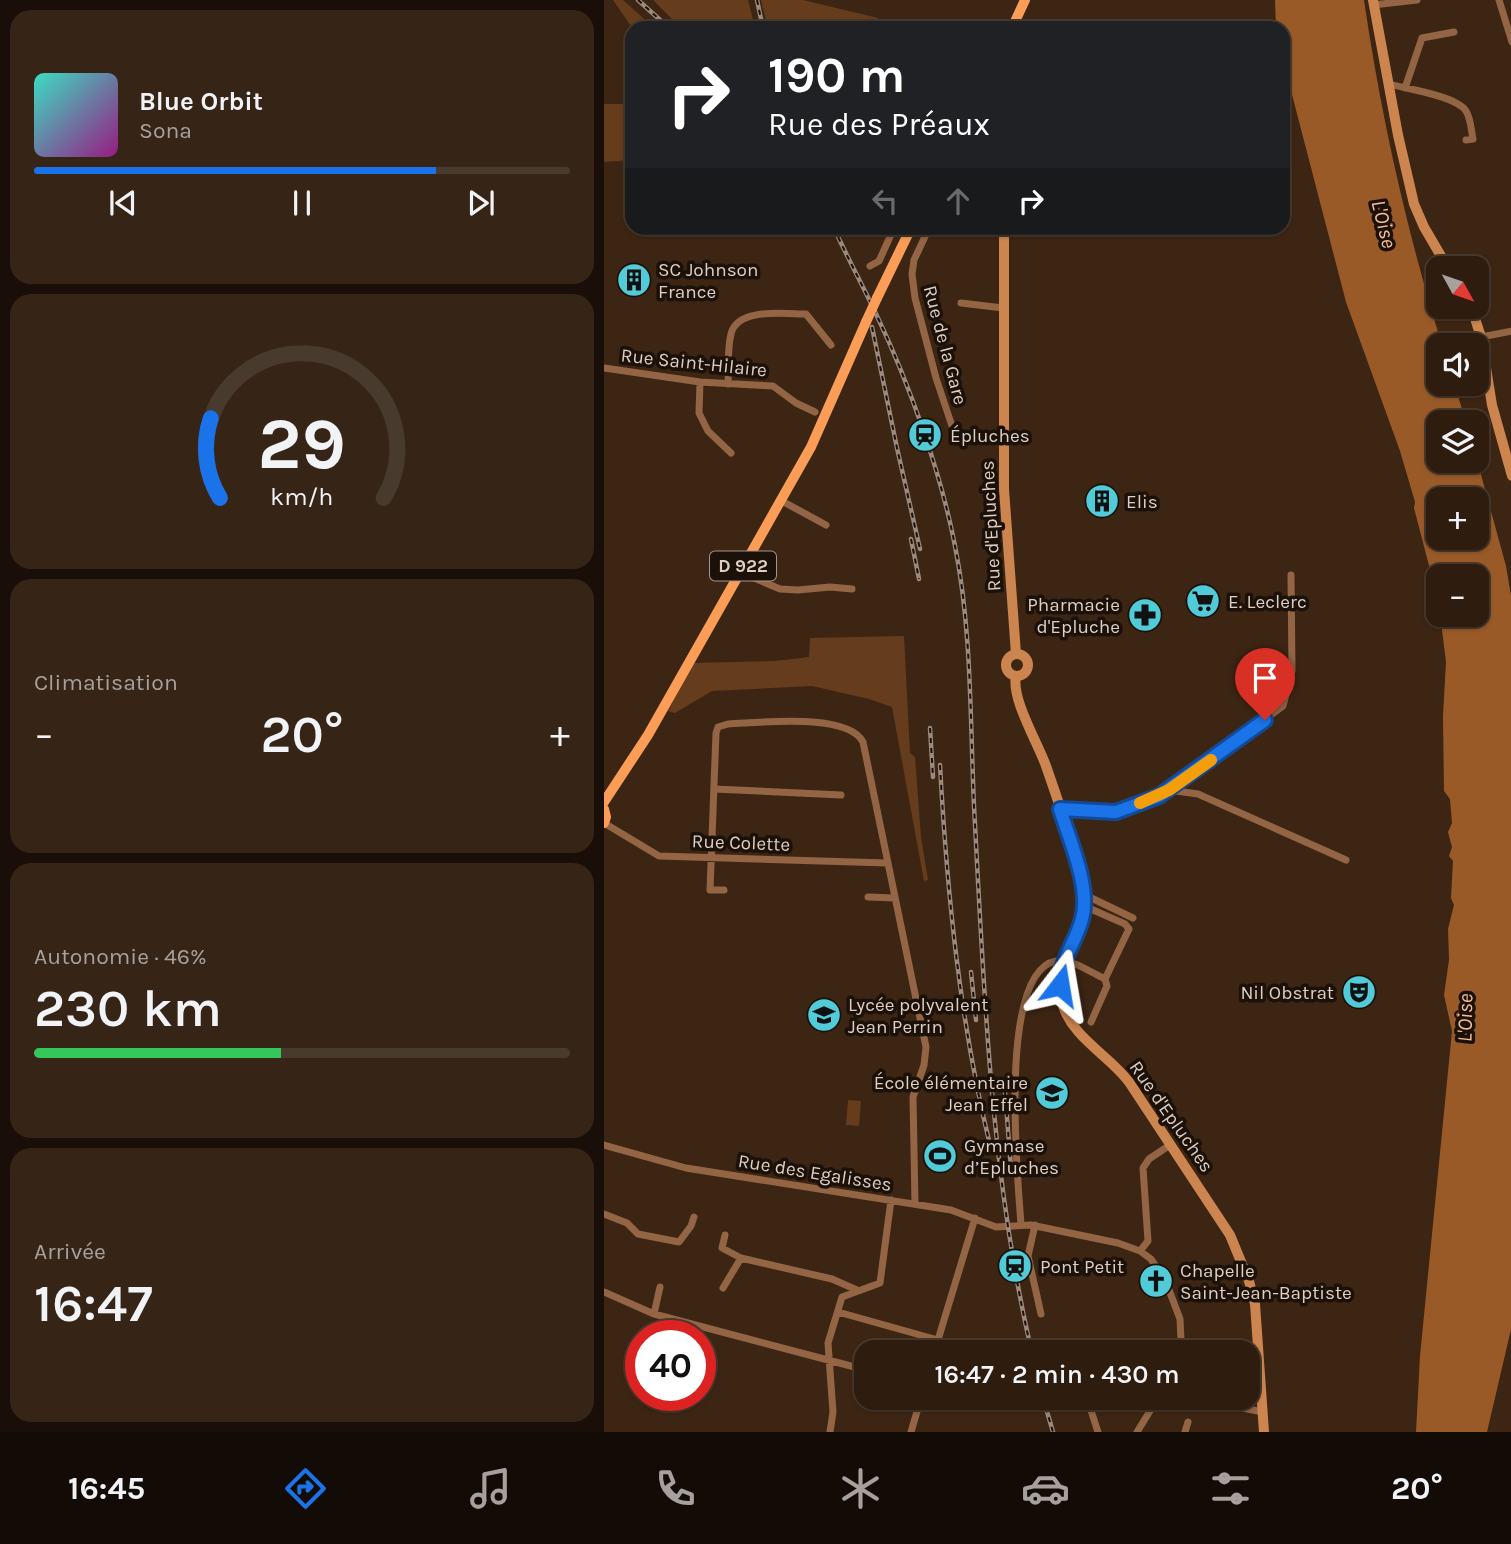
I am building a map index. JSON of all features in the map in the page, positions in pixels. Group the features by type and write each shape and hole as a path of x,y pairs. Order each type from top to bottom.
{"main road":[{"path":"1017,21 1025,0"},
{"name":"D 922","path":"604,802 648,736 821,425 908,235"},
{"path":"604,809 604,823"}],"street":[{"path":"1417,0 1373,3 1414,204 1441,256"},
{"path":"1499,0 1511,42"},
{"path":"1406,88 1422,38 1454,32"},
{"path":"1389,84 1448,99 1461,105 1468,117 1473,139 1466,140"},
{"path":"870,266 879,261 891,235"},
{"name":"Rue de la Gare","path":"926,235 914,260 914,289 936,378 954,432"},
{"name":"Rue d'Epluches","path":"1004,235 1004,489 1016,654"},
{"path":"961,303 1003,308"},
{"path":"728,384 731,334 734,326 748,316 806,313 832,345"},
{"path":"1489,335 1511,331"},
{"name":"Rue Saint-Hilaire","path":"604,368 700,382 773,386 796,403 815,412"},
{"path":"700,382 699,413 708,430 731,453"},
{"path":"1489,383 1495,418 1511,476"},
{"path":"821,425 815,412 829,409"},
{"path":"780,500 826,525"},
{"path":"740,572 780,589 852,589"},
{"path":"1060,809 1116,812 1169,790 1283,706 1292,671 1291,575"},
{"path":"1016,654 1023,656 1028,665 1023,674 1016,676 1008,671 1006,664 1009,657 1016,654"},
{"name":"Rue d'Epluches","path":"1016,676 1020,702 1046,764 1084,894 1082,920 1064,960 1060,985 1066,1016 1082,1037 1122,1073 1230,1235 1249,1281 1254,1304 1264,1432"},
{"path":"724,890 710,890 718,727 728,724 819,722 853,730 859,735 863,741 911,985 926,1046 924,1065 913,1097 915,1204"},
{"path":"714,789 841,795"},
{"path":"1169,790 1207,797 1346,860"},
{"name":"Rue Colette","path":"604,823 659,856 887,863"},
{"path":"1084,894 1133,918"},
{"path":"868,897 895,898"},
{"path":"1084,906 1126,924 1129,929 1105,979 1107,986 1091,1021"},
{"path":"1022,1225 1014,1130 1019,1034 1027,990 1042,967 1054,961 1064,960 1105,979"},
{"name":"Rue des Egalisses","path":"604,1144 686,1168 957,1211 996,1227 1035,1225 1118,1243 1140,1251 1151,1259"},
{"path":"1170,1146 1149,1159 1143,1168 1151,1259 1175,1300 1180,1319 1181,1340"},
{"path":"830,1432 833,1412 828,1343 842,1297 880,1283 891,1200"},
{"path":"604,1214 627,1223 638,1234 679,1242 694,1217"},
{"path":"838,1312 938,1340 975,1218"},
{"path":"1035,1225 1028,1256 1041,1314"},
{"path":"725,1235 722,1248 740,1258 832,1279 857,1290"},
{"path":"1140,1251 1148,1241"},
{"path":"724,1288 740,1258"},
{"path":"654,1314 660,1287"},
{"path":"604,1292 654,1314 854,1367"},
{"path":"911,1432 917,1410"},
{"path":"1091,1410 1098,1432"},
{"path":"1137,1432 1151,1410"},
{"path":"1253,1410 1263,1412"},
{"path":"1185,1432 1188,1422"}],"shaded area":[{"path":"613,0 623,0 646,21 628,21"},
{"path":"653,0 748,0 753,21 674,21"},
{"path":"761,0 803,0 878,18 880,21 766,21"},
{"path":"604,104 625,104 625,160 604,162"},
{"path":"904,636 910,753 915,757 921,837 928,880 924,881 892,707 812,686 712,691 675,713 668,711 693,663 775,661 809,657 810,638"},
{"path":"848,1100 861,1101 859,1126 846,1125"}],"water":[{"name":"L'Oise","path":"1275,0 1364,0 1396,174 1426,291 1426,319 1434,319 1438,333 1426,333 1426,396 1458,396 1462,410 1426,410 1426,473 1481,473 1484,487 1426,487 1426,550 1489,550 1489,504 1506,566 1511,596 1512,1325 1487,1432 1416,1432 1420,1356 1452,1031 1444,995 1449,960 1448,929 1454,905 1451,898 1453,861 1449,856 1452,847 1448,832 1452,823 1450,799 1444,791 1443,716 1446,662 1442,627 1489,627 1489,564 1429,564 1400,451 1346,302 1290,87 1290,21 1276,21"}],"railway":[{"path":"638,0 661,21"},
{"path":"757,0 762,21"},
{"path":"837,235 889,342 912,399 933,459 961,578 971,708 974,806 991,1081 1007,1218 1029,1340"},
{"path":"872,327 920,549"},
{"path":"911,539 919,579"},
{"path":"930,728 933,777"},
{"path":"940,765 956,958 971,1054 991,1149"},
{"path":"971,972 976,1020"},
{"path":"1005,1092 1011,1168"},
{"path":"1047,1410 1053,1432"}],"slow traffic":[{"path":"1140,803 1169,790 1211,760"}],"place":[{"name":"SC Johnson France","path":"634,280"},
{"name":"Épluches","path":"925,435"},
{"name":"Elis","path":"1102,501"},
{"name":"E. Leclerc","path":"1203,601"},
{"name":"Pharmacie d'Epluche","path":"1145,615"},
{"name":"Nil Obstrat","path":"1359,992"},
{"name":"Lycée polyvalent Jean Perrin","path":"824,1015"},
{"name":"École élémentaire Jean Effel","path":"1052,1093"},
{"name":"Gymnase d’Epluches","path":"940,1156"},
{"name":"Pont Petit","path":"1015,1266"},
{"name":"Chapelle Saint-Jean-Baptiste","path":"1156,1281"}],"route":[{"path":"1060,985 1064,960 1082,920 1084,906 1084,894 1060,809 1116,812 1159,796 1265,720"}]}
